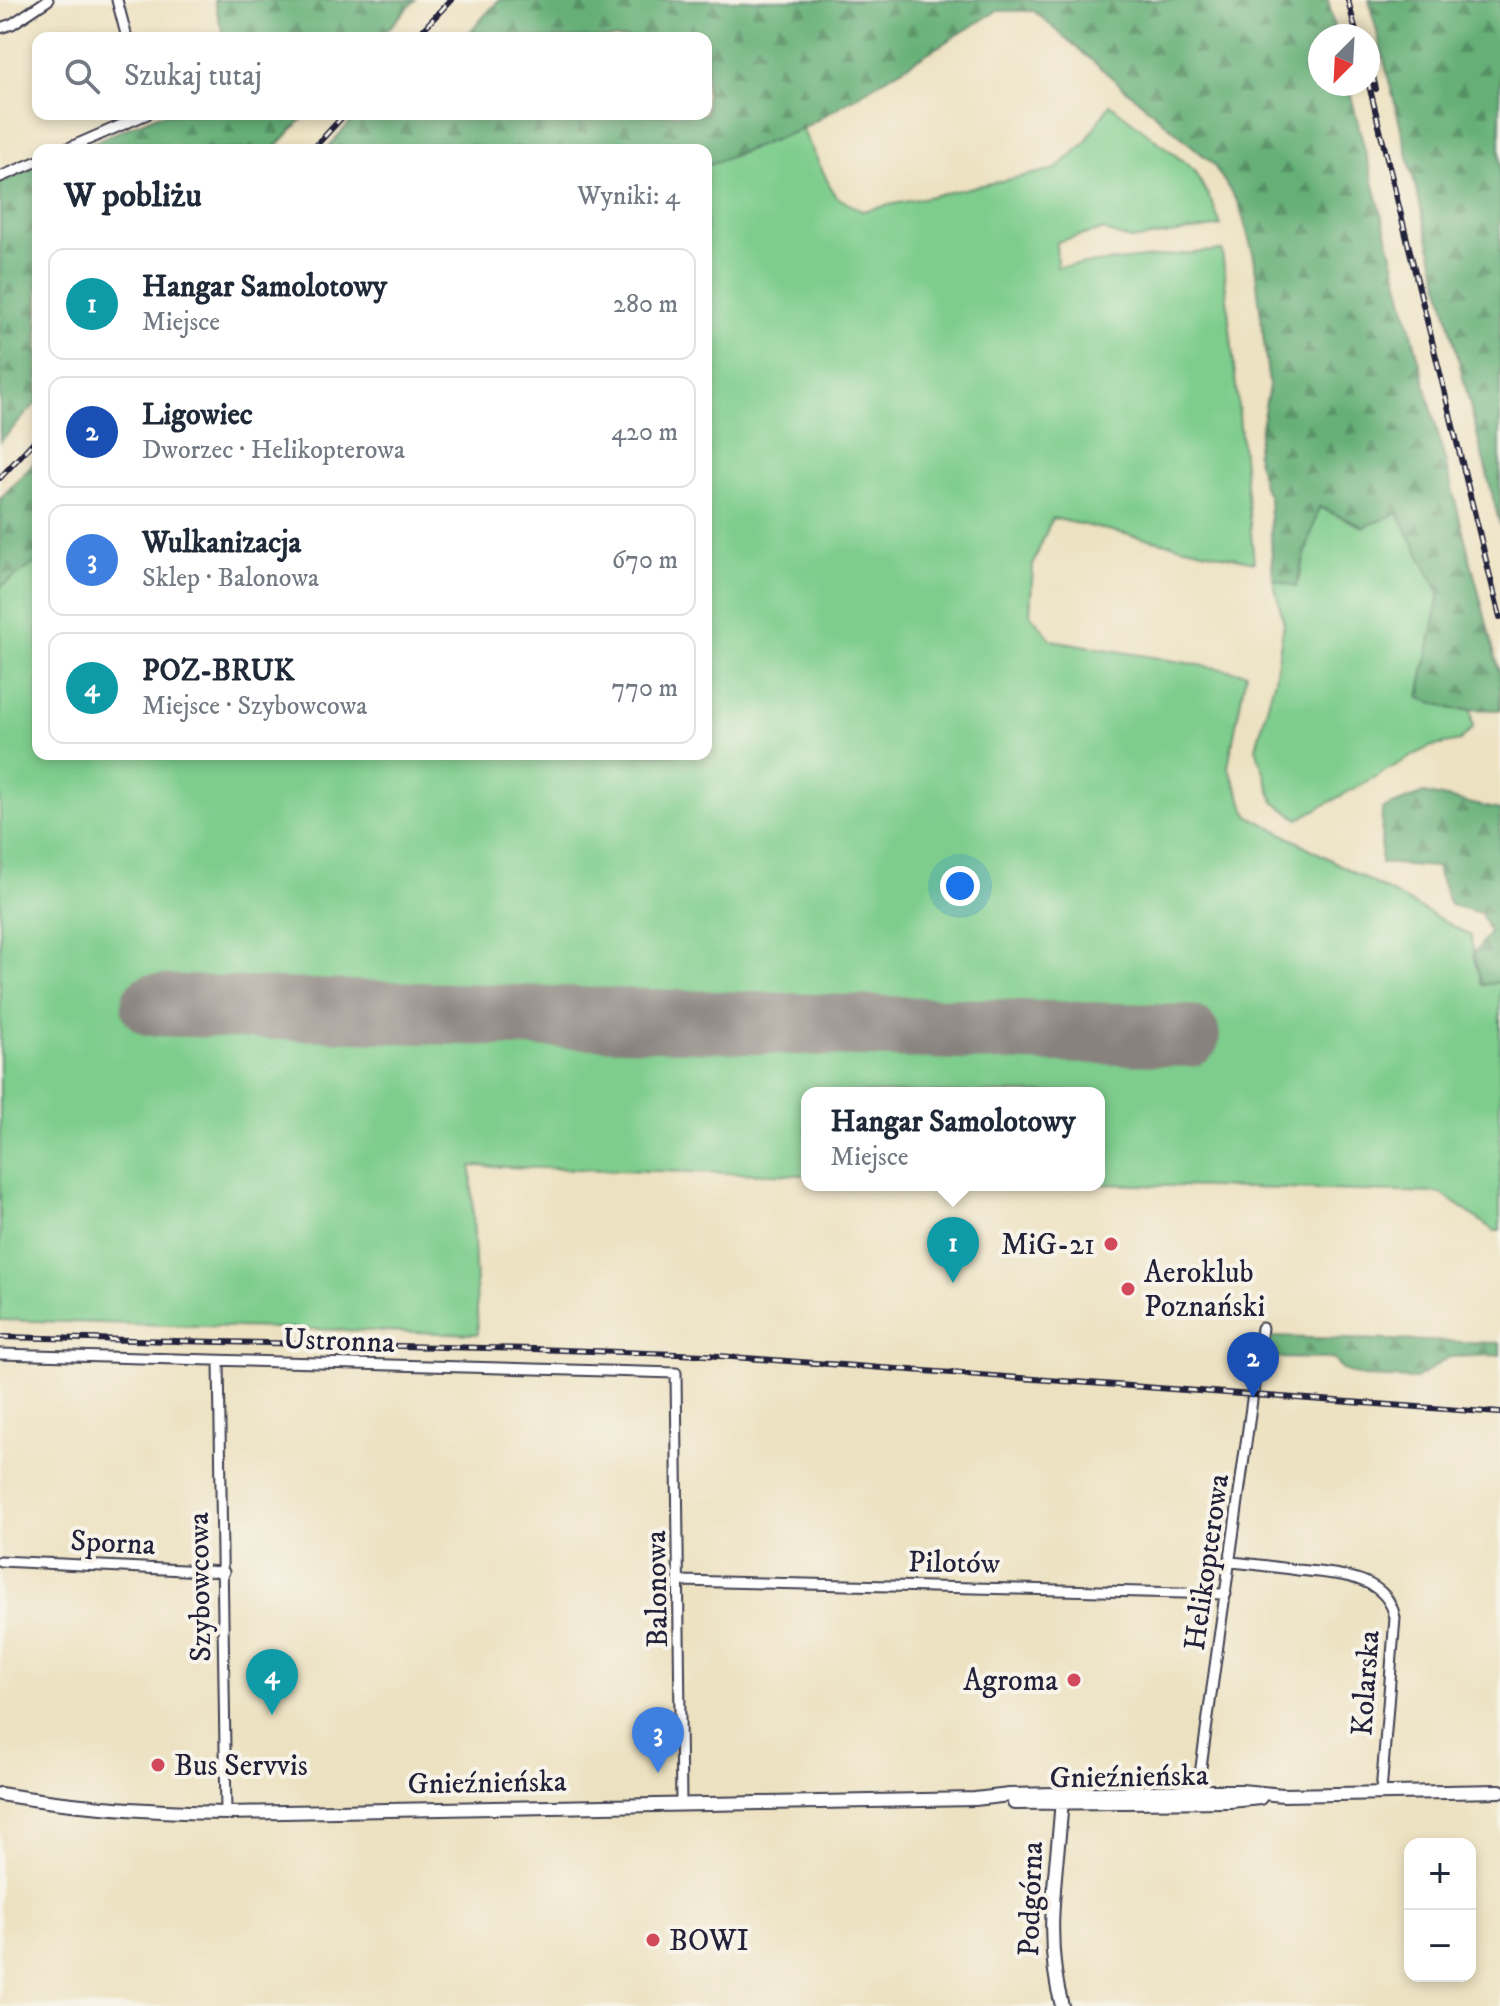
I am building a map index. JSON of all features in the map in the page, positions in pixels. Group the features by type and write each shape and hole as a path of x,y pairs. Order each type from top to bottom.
{"main road":[{"name":"Gnieźnieńska","path":"0,1794 110,1810 226,1813 1197,1796 1243,1800 1283,1795 1500,1791"},
{"name":"Podgórna","path":"1062,1798 1051,1938 1052,1962 1062,2006"}],"street":[{"path":"0,28 12,24 48,0"},
{"path":"117,0 125,32"},
{"path":"78,144 133,120"},
{"path":"0,177 32,164"},
{"name":"Helikopterowa","path":"1197,1796 1262,1328"},
{"name":"Ustronna","path":"0,1354 676,1373"},
{"name":"Szybowcowa","path":"219,1361 226,1813"},
{"name":"Balonowa","path":"676,1373 681,1804"},
{"name":"Sporna","path":"0,1561 224,1572"},
{"name":"Kolarska","path":"1231,1562 1347,1575 1368,1582 1392,1605 1395,1618 1381,1793"},
{"name":"Pilotów","path":"680,1581 1226,1594"}],"green space":[{"path":"214,0 415,0 386,32 222,32"},
{"path":"499,0 1328,0 1333,24 1308,24 1308,96 1351,96 1500,675 1500,710 1453,709 1419,698 1440,594 1398,513 1364,527 1319,507 1296,587 1273,579 1269,496 1263,486 1256,453 1269,386 1254,257 1239,204 1212,163 1034,11 997,11 802,129 712,164 712,144 330,144 352,120 712,120 712,32 470,32"},
{"path":"1369,0 1500,0 1500,526 1380,44 1380,24 1375,24"},
{"path":"1110,104 1193,169 1213,204 1221,226 1131,240 1103,230 1056,242 1057,267 1222,250 1254,562 1052,518 1033,564 1030,614 1052,640 1246,673 1228,766 1248,815 1471,936 1482,985 1500,982 1500,1231 1495,1231 1440,1193 1105,1184 1105,1087 801,1087 801,1175 471,1166 478,1334 0,1320 0,587 32,563 32,760 712,760 712,164 802,129 835,196 862,211 1056,169 1085,143"},
{"path":"146,120 301,120 279,144 89,144"},
{"path":"32,169 32,407 0,442 0,182"},
{"path":"32,464 32,565 0,587 0,499"},
{"path":"1319,507 1363,527 1398,513 1440,594 1419,697 1453,709 1471,710 1473,728 1460,741 1429,747 1299,819 1274,802 1256,748 1275,678 1284,623 1273,579 1296,586"},
{"path":"1424,793 1500,810 1500,982 1482,985 1473,954 1490,933 1481,913 1450,905 1436,867 1381,863 1382,809"},
{"path":"1271,1337 1500,1343 1500,1355 1449,1357 1416,1379 1363,1377 1342,1370 1333,1359 1266,1358"}],"runway":[{"path":"152,1005 1189,1036"}],"railway":[{"path":"421,32 451,0"},
{"path":"1348,0 1354,24"},
{"path":"1372,96 1500,617"},
{"path":"318,144 340,120"},
{"path":"0,478 32,443"},
{"path":"0,1337 705,1355 1500,1413"}],"place":[{"name":"MiG-21","path":"1111,1244"},
{"name":"Hangar Samolotowy","path":"953,1283"},
{"name":"Aeroklub Poznański","path":"1128,1289"},
{"name":"Ligowiec","path":"1253,1398"},
{"name":"Agroma","path":"1074,1680"},
{"name":"POZ-BRUK","path":"272,1715"},
{"name":"Bus Servvis","path":"158,1765"},
{"name":"Wulkanizacja","path":"658,1773"},
{"name":"BOWI","path":"653,1940"}]}
